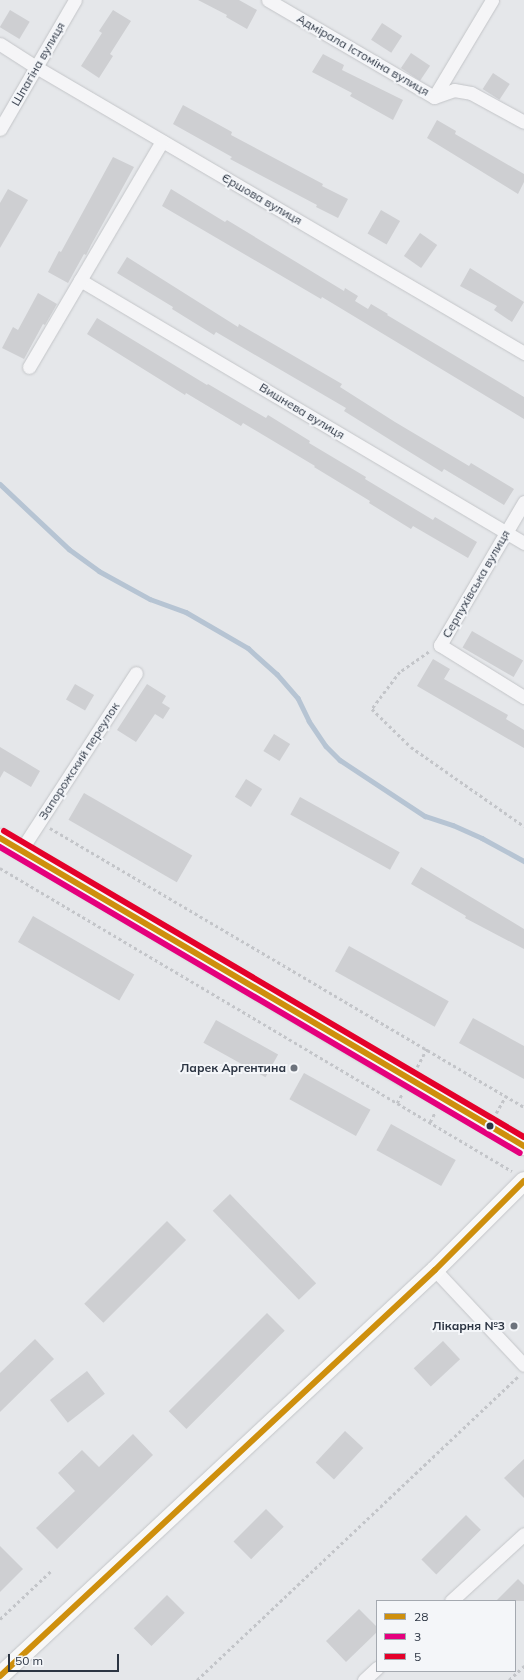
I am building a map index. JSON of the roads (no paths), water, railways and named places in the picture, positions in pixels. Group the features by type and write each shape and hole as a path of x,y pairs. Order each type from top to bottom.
{"street":[{"name":"Шпагіна вулиця","path":"0,129 75,0"},
{"name":"Адмірала Істоміна вулиця","path":"268,0 286,5 434,97 454,90 471,93 524,122"},
{"path":"434,97 492,0"},
{"name":"Єршова вулиця","path":"0,44 36,67 524,353"},
{"path":"29,367 162,141"},
{"name":"Вишнева вулиця","path":"80,280 524,543"},
{"name":"Серпухівська вулиця","path":"524,502 440,645 524,697"},
{"name":"Запорожский переулок","path":"21,850 136,673"},
{"path":"0,838 524,1146"},
{"path":"0,1676 435,1270 521,1178"},
{"path":"435,1270 521,1370"},
{"path":"452,1600 524,1534"},
{"path":"364,1680 376,1669"}],"waterway":[{"path":"0,484 69,549 99,571 150,599 186,612 248,648 277,674 298,698 309,721 326,746 340,760 425,816 453,825 482,838 524,861"}],"place":[{"name":"Ларек Аргентина","path":"294,1068"},
{"name":"Лікарня №3","path":"514,1326"}]}
